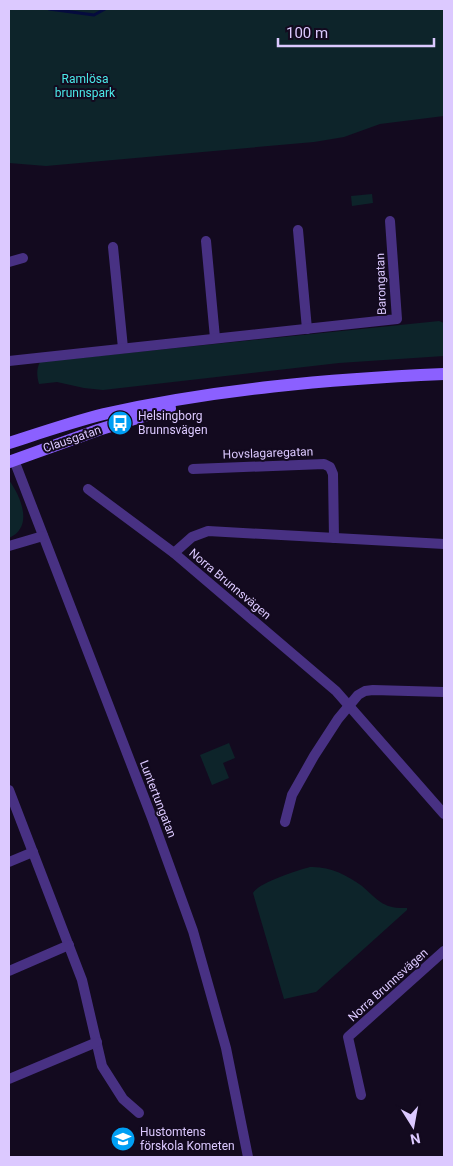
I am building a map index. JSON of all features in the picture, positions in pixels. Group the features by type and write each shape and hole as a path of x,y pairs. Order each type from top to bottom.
{"main road":[{"name":"Clausgatan","path":"9,444 104,414 147,405 223,393 342,379 444,374"},
{"name":"Clausgatan","path":"12,461 98,430 223,393"},
{"path":"9,444 12,461"}],"street":[{"name":"Barongatan","path":"9,361 397,319 390,221"},
{"path":"298,230 307,329"},
{"path":"206,241 215,338"},
{"path":"113,248 123,348"},
{"path":"9,262 23,258"},
{"name":"Luntertungatan","path":"12,461 43,536 158,834 193,931 226,1048 248,1157"},
{"name":"Hovslagaregatan","path":"193,469 327,465 333,474 334,538"},
{"name":"Norra Brunnsvägen","path":"88,488 174,553 336,691 444,814"},
{"path":"174,553 192,536 208,531 444,544"},
{"path":"9,546 43,536"},
{"path":"286,822 292,795 296,787 338,719 358,694 365,691 444,692"},
{"path":"9,790 86,991 101,1061 108,1076 126,1102 139,1113"},
{"path":"9,862 32,852"},
{"path":"9,971 69,945"},
{"name":"Norra Brunnsvägen","path":"361,1095 348,1037 444,951"},
{"path":"9,1079 97,1042"}],"green space":[{"name":"Ramlösa brunnspark","path":"9,9 444,9 444,116 380,124 344,137 314,142 46,166 9,163"},
{"path":"372,194 373,203 352,206 351,196"},
{"path":"439,321 444,323 444,356 339,363 103,390 57,382 39,384 38,379 37,370 40,362"},
{"path":"9,480 21,503 23,519 17,533 9,538"},
{"path":"229,743 235,758 223,763 229,778 212,785 200,755"},
{"path":"310,867 338,872 362,886 382,903 392,907 407,908 407,910 316,992 284,999 253,893 256,889 270,881"}],"waterway":[{"path":"49,9 94,15 105,9"}],"place":[{"name":"Helsingborg Brunnsvägen","path":"120,423"},
{"name":"Hustomtens förskola Kometen","path":"123,1139"}]}
